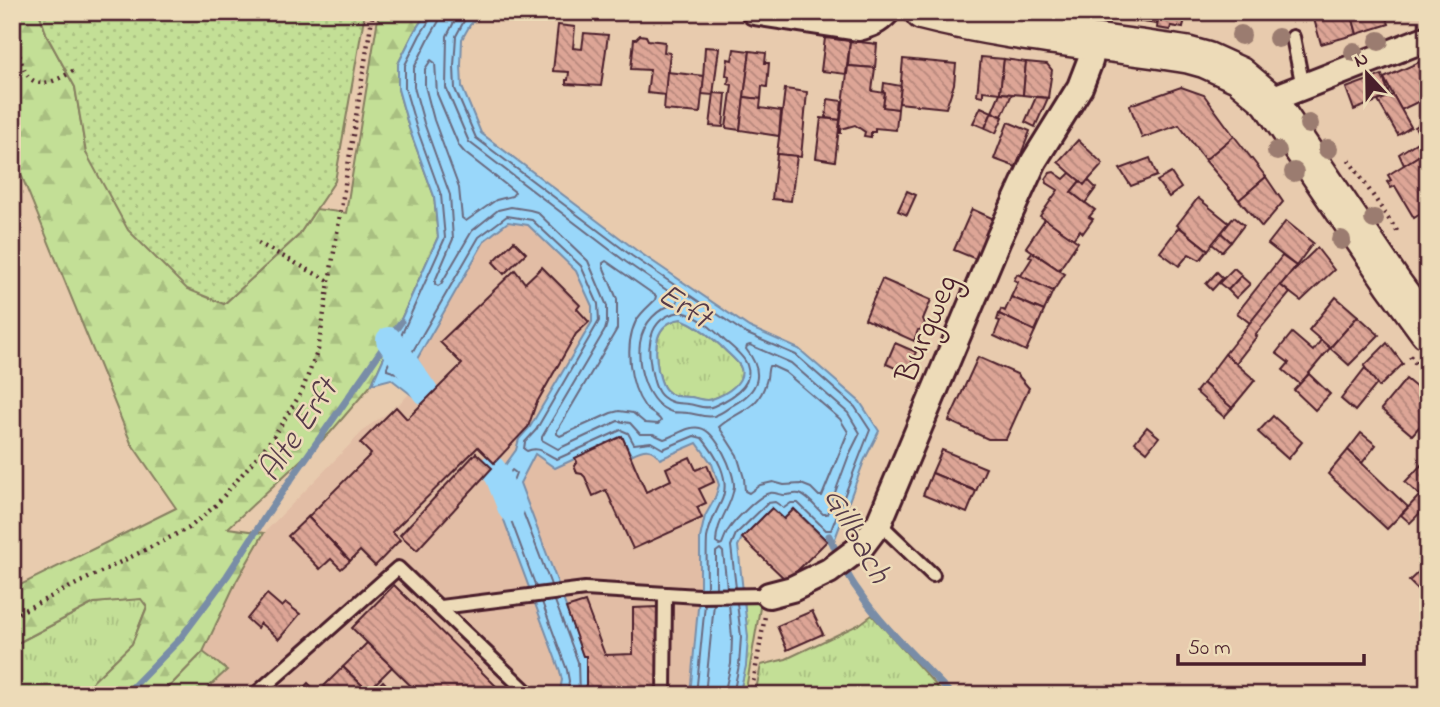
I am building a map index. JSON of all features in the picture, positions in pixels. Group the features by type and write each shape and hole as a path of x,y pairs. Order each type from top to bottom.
{"main road":[{"path":"923,12 1016,30 1188,55 1223,66 1239,75 1269,100 1393,283 1416,340"}],"street":[{"path":"754,12 858,28 880,20 887,12"},
{"path":"1269,100 1428,38"},
{"name":"Burgweg","path":"758,595 792,589 829,571 862,547 879,523 998,240 1034,161 1080,87 1094,41"}],"lane":[{"path":"1293,37 1303,87"},
{"path":"879,523 933,575"},
{"path":"255,695 398,568 530,695"},
{"path":"441,607 585,589 699,596 758,595"},
{"path":"664,695 665,594"}],"path":[{"path":"12,616 188,528 216,505 272,439 301,393 318,350 373,12"},
{"path":"12,47 16,47 27,76 33,81 52,82 76,69"},
{"path":"258,243 329,281"},
{"path":"1416,340 1428,379"},
{"path":"751,695 758,595"}],"shaded area":[{"path":"509,222 528,225 576,270 592,306 592,322 530,427 519,438 555,468 622,436 643,449 656,453 697,443 712,464 719,485 708,509 700,538 700,586 690,695 200,695 227,670 203,652 236,582 264,533 367,427 396,407 410,393 418,400 432,385 416,359 485,240"}],"green space":[{"path":"12,12 39,12 47,36 75,87 86,153 224,304 298,236 316,209 346,213 379,12 427,12 398,64 398,89 434,196 438,237 372,384 330,433 228,528 264,533 236,582 203,652 161,695 79,695 132,644 147,607 141,599 94,603 12,646 12,589 176,508 131,443 12,150"},
{"path":"39,12 365,12 335,181 298,236 224,304 187,289 128,230 86,153 75,87 47,36"},
{"path":"681,319 707,334 740,366 741,377 729,391 705,400 675,395 664,388 657,362 656,345 665,326"},
{"path":"141,598 147,606 132,644 79,695 12,695 12,646 94,603"},
{"path":"744,601 761,602 745,695 739,695 746,648"},
{"path":"872,615 945,695 755,695 761,665 786,659 860,624"},
{"path":"203,652 227,670 200,695 161,695"}],"water":[{"name":"Erft","path":"427,12 484,12 470,25 462,39 461,65 462,87 481,133 636,250 749,327 799,349 860,402 879,431 864,461 833,544 794,509 784,519 772,508 742,538 738,546 748,637 746,666 739,695 690,695 700,586 700,538 705,516 719,485 712,464 697,443 660,459 654,452 647,450 631,455 622,437 555,468 535,454 520,483 583,656 586,656 586,695 559,695 562,680 560,671 491,485 516,450 519,439 530,427 592,322 592,306 576,271 528,225 508,222 485,240 417,359 432,385 418,400 391,379 372,384 438,237 434,196 398,89 398,64","holes":["681,319 712,338 740,366 742,372 738,382 728,391 710,400 669,393 661,381 656,353 658,338 665,326"]}],"building":[{"path":"551,12 572,12 571,20 550,18"},
{"path":"1130,12 1158,12 1157,24 1129,20"},
{"path":"1159,12 1186,12 1183,28 1157,28"},
{"path":"1312,12 1351,12 1357,34 1321,44"},
{"path":"1351,12 1385,12 1389,24 1357,34"},
{"path":"558,25 575,27 573,48 582,49 584,33 608,35 601,86 566,84 569,72 553,71"},
{"path":"640,35 646,36 648,40 665,42 664,52 670,53 665,95 647,93 650,70 631,69 634,39"},
{"path":"825,38 850,41 846,74 821,71"},
{"path":"850,41 877,44 875,68 848,66"},
{"path":"705,47 719,48 713,95 702,94"},
{"path":"734,49 750,51 740,130 726,128 732,85 728,84 729,76 726,75 728,59 732,60"},
{"path":"750,51 766,53 765,63 769,63 767,87 762,86 761,99 744,97"},
{"path":"981,57 1004,59 1000,93 983,91 983,96 977,95"},
{"path":"1428,58 1428,97 1401,110 1384,78"},
{"path":"903,59 956,64 954,84 946,108 899,103"},
{"path":"1004,59 1026,62 1023,95 1000,93"},
{"path":"1026,62 1047,64 1052,70 1048,98 1023,95"},
{"path":"848,66 875,68 872,91 885,93 883,107 898,109 896,130 875,128 871,137 864,136 865,132 855,125 841,129 839,133"},
{"path":"667,72 704,76 700,113 664,110"},
{"path":"1382,75 1390,96 1354,110 1346,88"},
{"path":"884,83 901,86 898,109 883,107"},
{"path":"1181,87 1204,95 1234,136 1205,160 1179,125 1142,138 1130,106"},
{"path":"785,89 807,92 801,157 777,154"},
{"path":"714,93 726,94 723,127 710,126"},
{"path":"1000,93 1012,94 1002,116 992,112"},
{"path":"1393,95 1411,127 1398,135 1378,101"},
{"path":"744,97 761,99 760,108 781,111 779,136 740,130"},
{"path":"1036,97 1048,98 1035,127 1025,122"},
{"path":"828,99 842,101 840,120 826,118"},
{"path":"981,107 992,112 985,128 973,123"},
{"path":"992,112 1003,117 996,133 985,128"},
{"path":"821,118 840,120 835,161 816,158"},
{"path":"1428,119 1428,148 1415,127"},
{"path":"1008,122 1030,131 1016,167 994,159"},
{"path":"1234,136 1266,177 1239,200 1205,160"},
{"path":"1422,139 1428,150 1404,165 1399,154"},
{"path":"1078,140 1103,164 1084,185 1058,162"},
{"path":"1428,150 1428,209 1414,218 1395,186 1391,188 1387,182 1391,180 1388,175"},
{"path":"777,154 797,156 791,201 772,199"},
{"path":"1150,158 1157,176 1131,186 1120,169"},
{"path":"1054,172 1064,179 1070,173 1080,181 1071,192 1095,210 1089,217 1093,219 1083,233 1080,230 1073,239 1040,216 1058,190 1047,183 1046,179"},
{"path":"1171,173 1181,188 1169,197 1157,181"},
{"path":"1266,177 1283,202 1262,227 1239,200"},
{"path":"1088,180 1096,188 1085,203 1071,192 1080,181 1084,185"},
{"path":"907,191 916,195 907,215 898,211"},
{"path":"1198,198 1229,223 1208,250 1177,225"},
{"path":"972,209 994,219 976,259 954,250"},
{"path":"1234,217 1244,225 1231,242 1221,233"},
{"path":"1045,219 1078,242 1059,270 1026,247"},
{"path":"1286,221 1313,243 1296,266 1268,244"},
{"path":"1179,227 1208,250 1200,260 1189,254 1179,266 1160,252"},
{"path":"1221,233 1231,242 1222,252 1212,244"},
{"path":"514,241 526,253 504,274 493,262"},
{"path":"1317,248 1334,270 1301,301 1280,285"},
{"path":"1032,252 1065,274 1053,291 1020,277 1032,258 1029,256"},
{"path":"1282,256 1296,266 1250,323 1237,313"},
{"path":"542,267 580,305 577,309 589,322 576,334 536,404 528,427 494,463 478,447 392,532 400,540 375,566 360,551 350,561 308,517 371,454 360,443 396,407 407,419 462,364 440,342 515,270 525,283"},
{"path":"1234,268 1242,275 1228,290 1219,283"},
{"path":"1217,272 1223,278 1212,290 1206,284"},
{"path":"1017,274 1053,291 1044,311 1011,297 1018,282 1014,280"},
{"path":"1241,276 1250,284 1236,298 1228,290"},
{"path":"882,279 931,300 923,319 923,329 918,330 914,341 865,319"},
{"path":"1280,285 1290,293 1236,363 1225,354"},
{"path":"1011,297 1044,311 1035,331 999,314 1001,309 1005,311"},
{"path":"1336,297 1358,316 1330,348 1309,330"},
{"path":"999,314 1035,331 1026,351 994,336 1000,321 997,320"},
{"path":"1358,316 1379,335 1349,365 1330,348"},
{"path":"1292,333 1313,351 1321,340 1330,348 1300,384 1283,370 1289,363 1276,353"},
{"path":"895,343 916,352 907,373 886,364"},
{"path":"1387,343 1403,364 1379,387 1364,366"},
{"path":"1225,354 1255,380 1232,408 1203,383"},
{"path":"978,357 1017,374 1029,388 1006,439 988,439 949,421"},
{"path":"1365,368 1377,384 1355,411 1341,399"},
{"path":"1309,374 1330,394 1315,410 1294,390"},
{"path":"1406,379 1428,397 1428,417 1412,435 1381,409"},
{"path":"1203,383 1232,408 1224,417 1196,392"},
{"path":"1273,416 1302,442 1288,459 1258,432"},
{"path":"1147,427 1159,437 1147,452 1135,442"},
{"path":"1361,433 1376,445 1362,463 1348,450"},
{"path":"622,436 646,492 671,480 666,468 690,457 696,470 707,465 714,482 699,489 706,503 697,507 702,518 633,549 606,490 593,496 585,477 577,473 574,466 577,462 575,458"},
{"path":"942,450 986,468 976,491 932,473"},
{"path":"1348,450 1408,507 1387,529 1328,474"},
{"path":"476,453 492,468 417,550 400,535"},
{"path":"1426,460 1428,487 1419,495 1405,482"},
{"path":"932,473 976,491 967,513 923,495"},
{"path":"1419,496 1428,505 1410,523 1401,515"},
{"path":"772,508 784,519 794,509 827,541 787,581 742,538"},
{"path":"308,517 350,561 341,569 331,559 320,569 288,536"},
{"path":"1428,563 1428,592 1424,596 1409,581"},
{"path":"394,585 505,695 420,695 352,628"},
{"path":"267,594 282,607 286,603 300,614 279,639 260,623 257,628 247,619"},
{"path":"585,602 605,655 633,654 633,608 657,607 657,695 586,695 586,656 583,656 566,608"},
{"path":"812,611 823,634 787,650 777,626"},
{"path":"367,643 392,667 368,691 343,667"},
{"path":"343,667 365,688 358,695 334,695 324,686"},
{"path":"383,681 396,695 369,695"},
{"path":"308,683 320,695 297,695"}],"waterway":[{"name":"Alte Erft","path":"125,695 180,639 227,576 271,508 401,322"},
{"path":"389,340 425,392"},
{"path":"492,468 511,509"},
{"name":"Gillbach","path":"829,536 849,576 867,603 890,631 952,695"}]}
